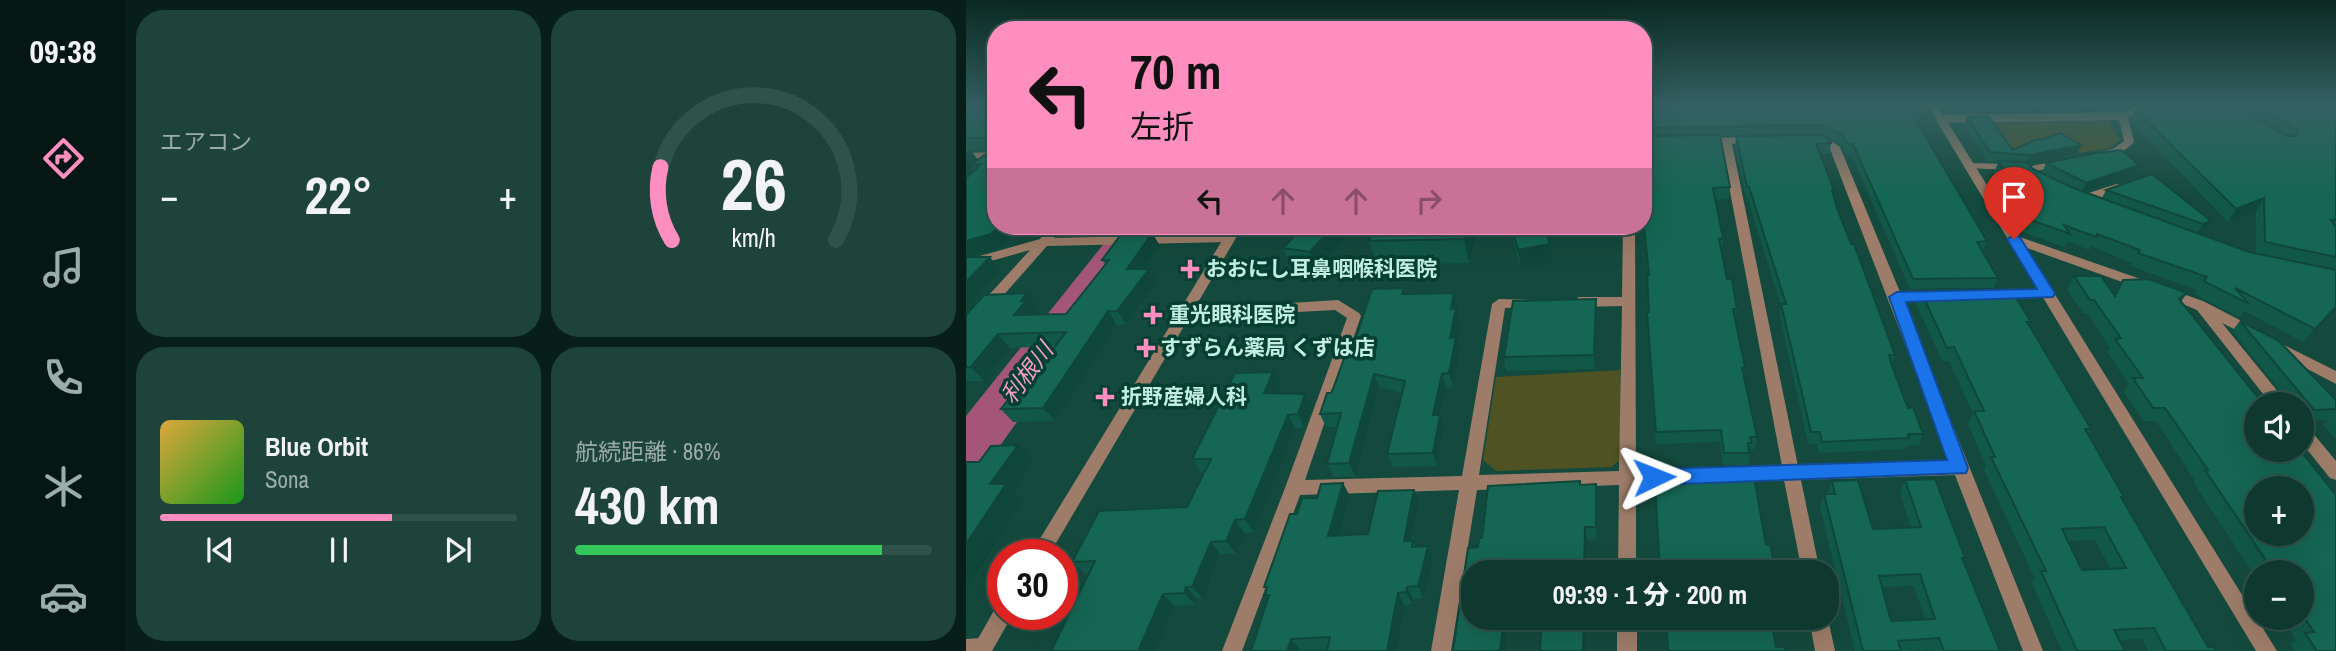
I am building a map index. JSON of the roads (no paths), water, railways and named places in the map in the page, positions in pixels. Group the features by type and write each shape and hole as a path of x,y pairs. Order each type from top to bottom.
{"street":[{"path":"1950,135 2267,651"},
{"path":"2091,156 2117,151 2129,142 2127,135"},
{"path":"1685,142 1768,140"},
{"path":"1809,140 1823,140 1835,147 1897,297 1959,468 2033,651"},
{"path":"1727,141 1809,560"},
{"path":"1969,166 2014,167 2026,170 2078,159"},
{"path":"2026,170 2045,183"},
{"path":"2070,195 2109,209"},
{"path":"966,329 1050,235"},
{"path":"966,264 1043,242 1176,235"},
{"path":"1049,539 1231,235"},
{"path":"1627,560 1629,235"},
{"path":"2014,239 2198,304 2336,378"},
{"path":"1979,295 2047,293"},
{"path":"1897,297 1951,296"},
{"path":"1441,651 1499,304 1630,301"},
{"path":"2198,304 2270,392"},
{"path":"1185,313 1338,305 1354,316 1294,488 1232,651"},
{"path":"2314,446 2336,473"},
{"path":"1294,488 1959,468"},
{"path":"976,649 991,630"},
{"path":"1627,630 1627,651"},
{"path":"1821,630 1825,651"}],"lane":[{"path":"966,158 987,160"},
{"path":"2083,199 2122,186"}],"waterway":[{"name":"利根川","path":"966,453 1131,235"}],"place":[{"name":"おおにし耳鼻咽喉科医院","path":"1190,269"},
{"name":"重光眼科医院","path":"1153,315"},
{"name":"すずらん薬局 くずは店","path":"1146,348"},
{"name":"折野産婦人科","path":"1105,397"}]}
